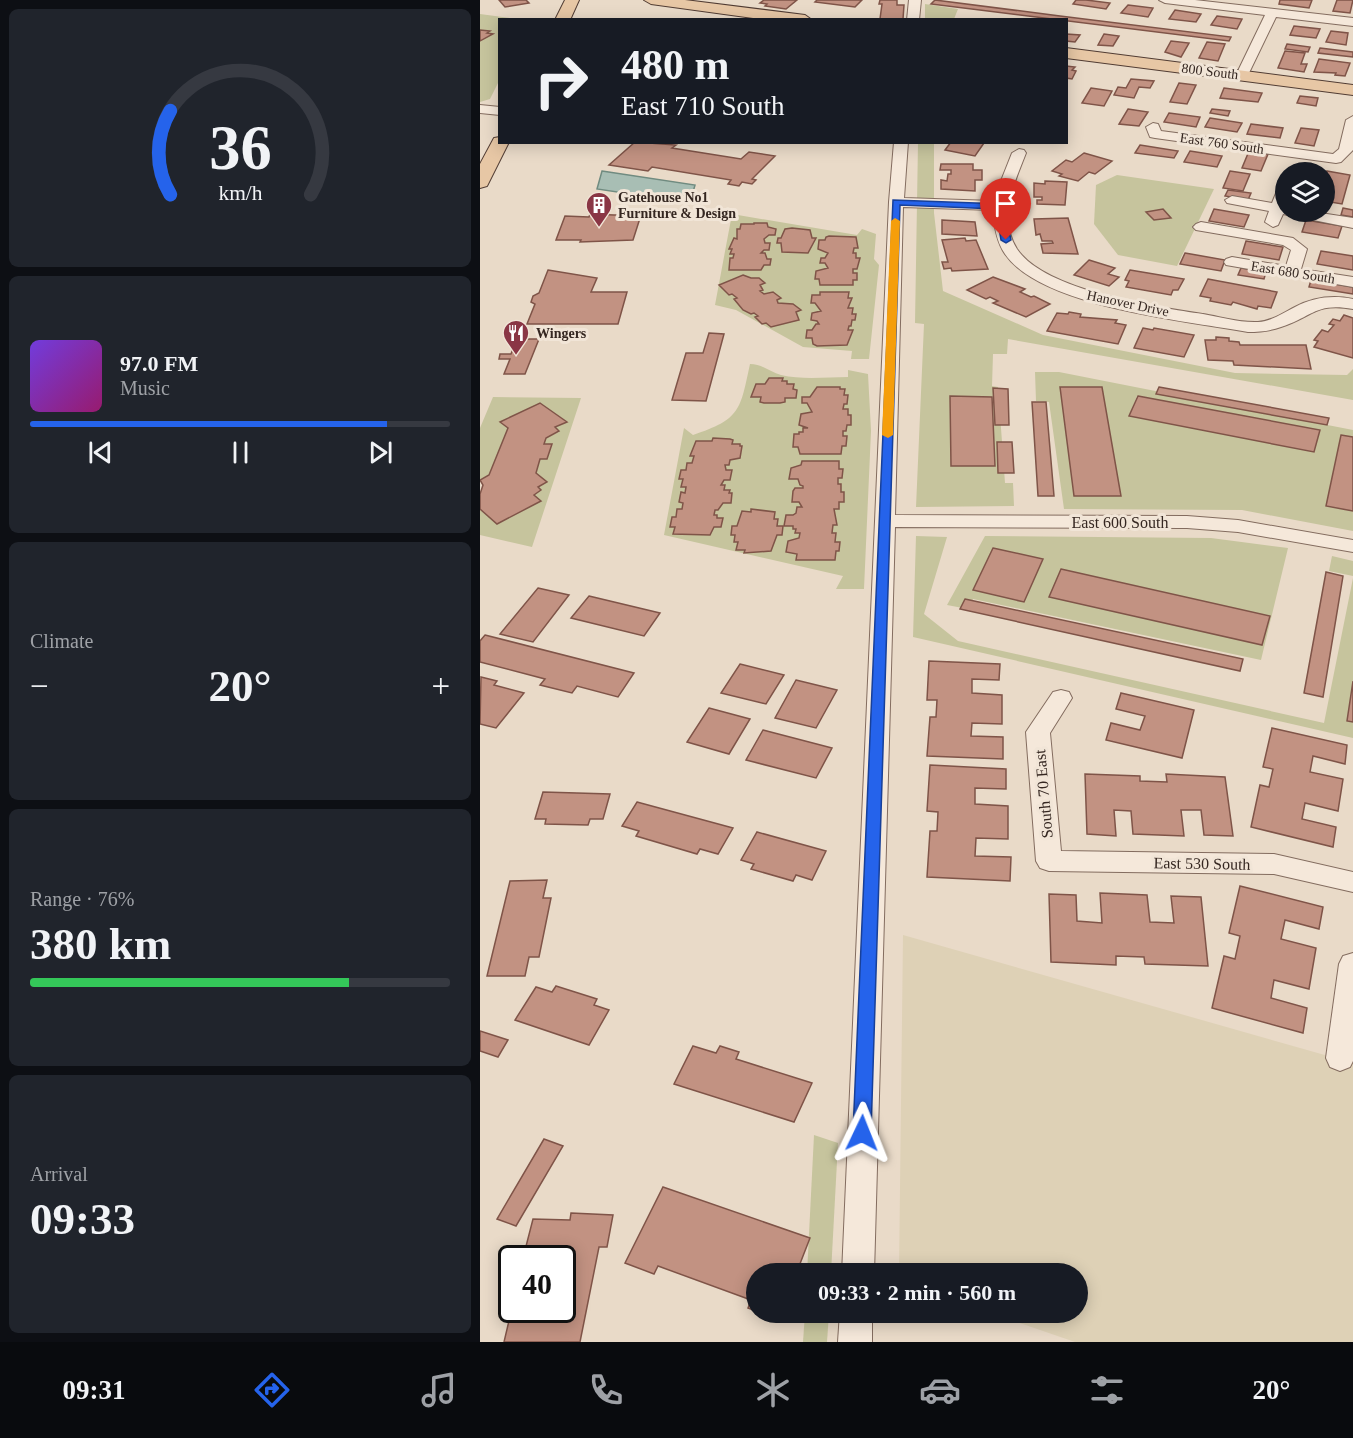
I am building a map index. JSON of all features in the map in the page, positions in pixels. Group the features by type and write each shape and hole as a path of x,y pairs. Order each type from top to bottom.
{"main road":[{"path":"563,18 572,0"},
{"path":"651,0 790,18"},
{"name":"800 South","path":"1068,53 1353,90"},
{"path":"480,182 499,144"}],"street":[{"path":"1166,0 1353,22"},
{"path":"913,18 915,2"},
{"path":"1242,75 1272,13"},
{"path":"480,109 498,111"},
{"name":"East 760 South","path":"1153,128 1155,134 1295,158 1336,159 1346,150 1353,120"},
{"path":"858,1263 896,202 901,144"},
{"name":"Hanover Drive","path":"1019,153 1000,206 1006,240 1012,253 1023,264 1057,285 1099,298 1260,327 1281,323 1312,305 1333,302 1353,304"},
{"path":"1232,200 1275,208"},
{"path":"896,202 1000,206"},
{"path":"1335,220 1353,223"},
{"path":"1268,238 1278,222"},
{"path":"1202,227 1288,241 1299,249 1292,272"},
{"name":"East 680 South","path":"1232,262 1353,282"},
{"name":"East 600 South","path":"885,521 1187,522 1238,525 1353,546"},
{"name":"South 70 East","path":"1049,861 1038,732 1061,698"},
{"name":"East 530 South","path":"1049,861 1274,864 1353,882"},
{"path":"1340,1058 1353,964"},
{"path":"855,1342 856,1323"}],"shaded area":[{"path":"925,4 958,9 954,18 925,18"},
{"path":"480,14 510,18 498,18 498,83 490,99 480,102"},
{"path":"918,144 934,144 934,213 943,291 1043,335 1235,373 1347,375 1353,369 1353,400 1008,339 1007,354 993,354 992,386 998,387 1005,483 1013,483 1014,506 916,507 924,324 915,323","holes":["950,397 992,397 995,466 951,466"]},
{"path":"602,171 695,185 690,203 597,189"},
{"path":"1117,175 1214,189 1177,266 1118,255 1094,224 1096,185"},
{"path":"732,214 857,235 862,229 876,234 874,259 879,265 869,359 851,359 852,351 803,347 736,310 715,305"},
{"path":"750,364 781,375 797,377 848,377 848,370 868,374 871,431 864,589 836,589 843,576 664,535 684,428 693,435 721,424 729,418 736,411 744,392"},
{"path":"1035,372 1059,372 1353,430 1353,437 1341,435 1326,506 1353,511 1353,531 1242,510 1064,509 1049,402 1036,401","holes":["1137,396 1320,430 1314,452 1129,416"]},
{"path":"493,397 581,398 532,547 480,535 480,509 497,523 541,501 534,495 541,490 538,487 547,482 536,473 540,459 547,458 552,445 544,444 546,438 559,432 555,427 567,422 540,403 501,422 508,428 489,475 480,480 480,428"},
{"path":"916,536 947,537 924,614 958,641 1324,723 1353,578 1353,681 1347,721 1353,722 1353,738 913,637"},
{"path":"985,536 1211,538 1288,548 1261,660 973,599 968,609 947,605","holes":["993,548 1043,559 1024,601 973,590","1061,569 1270,616 1262,645 1049,597"]},
{"path":"1332,556 1353,561 1353,576 1329,571"},
{"path":"903,935 1353,1063 1353,1342 1075,1342 1019,1323 1088,1323 1088,1263 899,1263"},
{"path":"814,1135 838,1143 832,1263 808,1263"},
{"path":"804,1323 828,1323 827,1342 803,1342"}],"building":[{"path":"499,0 526,0 529,3 505,7"},
{"path":"764,0 797,0 786,9 765,6 767,4 760,3"},
{"path":"817,0 862,0 855,7 815,2"},
{"path":"880,0 897,0 897,5 904,5 903,18 880,18 882,4 879,4"},
{"path":"935,0 1231,37 1229,41 1068,21 1068,18 1044,18 931,4"},
{"path":"1076,0 1110,3 1106,9 1073,4"},
{"path":"1280,0 1312,0 1309,8 1279,4"},
{"path":"1337,0 1353,0 1350,13 1333,11"},
{"path":"1128,5 1153,8 1148,17 1121,13"},
{"path":"1175,10 1201,14 1196,22 1169,19"},
{"path":"1217,16 1242,19 1237,29 1211,25"},
{"path":"1294,26 1320,29 1316,38 1290,35"},
{"path":"480,30 490,31 487,33 493,34 480,41"},
{"path":"1331,31 1348,33 1346,45 1326,42"},
{"path":"1068,34 1080,35 1075,42 1068,41"},
{"path":"1104,34 1119,36 1113,46 1098,45"},
{"path":"1171,41 1189,43 1181,57 1165,52"},
{"path":"1207,42 1225,44 1218,61 1199,58"},
{"path":"1287,44 1310,47 1308,52 1285,49"},
{"path":"1320,48 1353,52 1353,57 1318,53"},
{"path":"1285,51 1305,53 1301,64 1307,64 1304,72 1278,68"},
{"path":"1319,59 1350,63 1345,76 1335,75 1336,73 1314,72"},
{"path":"1068,66 1075,67 1072,70 1076,71 1072,79 1068,78"},
{"path":"1131,79 1154,81 1150,88 1139,87 1134,98 1114,95 1118,87 1126,88"},
{"path":"1179,83 1196,85 1187,104 1170,102"},
{"path":"1091,88 1112,91 1104,106 1082,103"},
{"path":"1224,88 1262,93 1258,102 1220,98"},
{"path":"1300,96 1318,98 1316,106 1297,103"},
{"path":"1128,109 1148,112 1139,126 1119,124"},
{"path":"1212,109 1230,111 1228,116 1210,113"},
{"path":"1169,113 1200,117 1196,127 1164,122"},
{"path":"1210,118 1242,123 1237,132 1205,127"},
{"path":"1251,124 1283,128 1280,138 1247,134"},
{"path":"1301,128 1319,130 1314,146 1295,143"},
{"path":"633,144 676,145 672,148 741,159 749,152 775,156 752,179 756,180 752,184 742,182 739,186 728,184 731,180 652,167 648,171 609,165"},
{"path":"950,144 983,144 975,156 945,150"},
{"path":"1140,145 1178,151 1174,158 1135,153"},
{"path":"1190,151 1222,156 1217,167 1184,162"},
{"path":"1249,151 1268,154 1261,171 1242,168"},
{"path":"1084,153 1112,161 1095,174 1089,172 1078,181 1059,176 1062,174 1052,171 1066,160 1072,162"},
{"path":"941,164 973,164 973,170 982,170 982,180 975,180 975,191 941,189 941,180 947,181 951,170 940,170"},
{"path":"1230,171 1250,174 1243,191 1223,188"},
{"path":"1335,172 1350,175 1342,204 1335,203"},
{"path":"1045,181 1067,182 1065,205 1037,204 1037,200 1042,200 1042,197 1034,197 1034,183 1045,184"},
{"path":"1228,190 1251,193 1248,200 1225,196"},
{"path":"1343,208 1353,210 1353,217 1341,215"},
{"path":"1163,209 1171,218 1154,220 1146,212"},
{"path":"1214,209 1249,215 1244,227 1209,221"},
{"name":"Gatehouse No1 Furniture & Design","path":"590,214 641,215 633,240 580,242 581,240 556,240 565,216 589,217"},
{"path":"1068,218 1078,254 1043,253 1041,244 1053,243 1042,241 1040,234 1036,235 1034,219"},
{"path":"942,220 975,222 977,236 942,234"},
{"path":"1305,222 1342,226 1338,238 1302,232"},
{"path":"767,223 768,227 776,229 775,235 769,235 764,239 765,243 770,243 769,250 761,253 765,253 767,259 771,259 770,265 764,265 761,270 729,270 730,258 733,258 734,254 730,254 732,249 729,249 734,238 737,239 737,229 740,229 741,224"},
{"path":"785,229 810,230 812,238 816,238 808,253 782,252 781,243 777,243 778,238 781,238"},
{"path":"829,236 856,237 858,248 854,248 853,253 856,253 856,258 860,258 857,269 853,269 853,273 857,273 857,280 853,280 853,285 820,285 819,279 815,279 816,271 828,268 825,263 820,263 821,258 825,258 828,253 818,249 819,240 825,240"},
{"path":"965,238 966,241 976,240 988,269 952,271 951,268 944,269 942,262 948,262 942,240"},
{"path":"1246,241 1283,247 1279,260 1242,254"},
{"path":"1321,251 1353,256 1353,270 1317,264"},
{"path":"1185,253 1225,260 1221,271 1180,264"},
{"path":"1089,260 1115,268 1108,274 1119,277 1109,286 1074,275"},
{"path":"1241,268 1266,272 1264,279 1238,275"},
{"path":"548,270 597,278 591,292 627,292 618,324 527,324 535,304 531,302 533,296 539,293"},
{"path":"1130,270 1184,279 1178,290 1173,290 1171,295 1126,287 1129,281 1125,280"},
{"path":"743,275 759,278 765,283 760,285 763,290 760,291 764,294 773,292 781,298 777,300 778,303 793,304 801,310 796,312 799,320 771,327 766,323 762,324 754,313 743,310 734,299 737,298 732,294 729,295 719,285"},
{"path":"993,277 1025,289 1020,292 1050,304 1026,317 993,303 998,301 990,297 986,299 967,290"},
{"path":"1208,279 1277,292 1271,308 1258,306 1257,309 1233,302 1231,305 1210,301 1211,298 1200,296"},
{"path":"1311,280 1353,287 1353,294 1309,287"},
{"path":"820,292 849,292 848,298 852,298 848,308 853,308 852,314 856,314 855,320 852,320 849,326 848,330 853,330 847,345 817,346 813,344 812,338 806,338 807,330 812,330 816,324 819,324 811,320 812,313 821,311 815,303 811,303 812,295 820,295"},
{"path":"1069,312 1081,314 1080,317 1117,320 1115,323 1126,325 1118,344 1047,331 1057,313 1068,314"},
{"path":"1344,315 1353,318 1353,358 1314,347 1318,341 1314,340 1322,330 1328,332 1334,325 1329,324 1333,319 1340,321"},
{"path":"1143,328 1194,335 1184,357 1134,348"},
{"path":"709,333 724,334 706,401 672,400 686,353 703,353"},
{"path":"1216,337 1229,338 1229,341 1239,342 1240,345 1306,345 1311,369 1234,365 1233,361 1208,360 1205,340 1216,340"},
{"name":"Wingers","path":"517,339 539,339 525,374 504,374 510,359 499,359 500,354 511,354"},
{"path":"769,378 783,378 782,381 787,381 787,384 794,384 793,389 797,390 796,398 785,398 785,402 780,403 764,403 760,402 761,397 751,397 756,384 765,384"},
{"path":"817,387 840,387 840,389 845,389 844,395 848,395 847,404 844,404 843,409 848,409 848,415 851,415 851,425 847,425 846,431 843,431 843,436 847,436 846,446 842,446 841,454 800,454 798,447 793,447 794,434 803,432 803,428 808,428 799,425 801,414 812,412 807,403 802,403 802,397 810,397"},
{"path":"1060,387 1102,387 1121,496 1074,496"},
{"path":"1159,387 1329,418 1327,425 1156,394"},
{"path":"993,388 1008,389 1009,425 995,425"},
{"path":"950,396 992,397 995,466 951,466"},
{"path":"1138,396 1320,430 1314,452 1129,416"},
{"path":"1032,402 1046,402 1054,496 1038,496"},
{"path":"540,403 567,422 555,427 559,431 546,438 544,444 552,444 547,459 540,459 536,473 547,482 538,487 541,490 534,495 541,501 497,524 480,509 480,494 483,485 480,480 489,475 508,428 500,422"},
{"path":"1341,435 1353,437 1353,511 1326,506"},
{"path":"713,438 730,439 733,440 732,444 742,446 740,458 730,460 729,465 725,465 726,470 732,470 730,480 724,480 721,485 725,485 724,490 730,490 729,493 732,493 731,503 723,503 718,510 715,510 714,515 717,515 717,518 723,518 721,527 714,527 710,535 673,534 675,527 670,527 672,517 676,517 677,509 682,509 683,503 679,502 681,492 685,493 686,487 681,487 683,479 679,479 681,470 686,470 687,463 692,463 694,456 690,456 696,441 712,441"},
{"path":"997,442 1012,442 1014,473 998,473"},
{"path":"802,461 839,461 839,469 843,469 842,478 838,478 838,484 841,484 841,492 844,492 844,502 839,502 839,509 834,509 837,525 833,525 832,533 836,533 835,542 840,542 835,560 796,560 797,554 786,552 788,541 799,538 800,533 795,533 796,529 793,529 793,526 784,526 786,515 793,515 797,507 802,507 799,502 792,502 795,488 803,488 803,486 800,485 798,479 789,479 791,468 801,465"},
{"path":"751,509 775,512 774,519 778,519 777,526 783,526 782,535 777,535 771,551 744,553 745,550 736,550 738,542 734,542 735,535 731,535 732,526 737,526 742,511 751,512"},
{"path":"993,548 1043,559 1024,602 973,590"},
{"path":"1061,569 1270,616 1262,645 1049,597"},
{"path":"1326,572 1343,576 1323,697 1304,693"},
{"path":"538,588 569,595 533,642 500,634"},
{"path":"589,596 660,613 644,636 571,618"},
{"path":"965,599 1243,659 1240,671 960,609"},
{"path":"485,635 634,673 618,697 577,686 572,693 540,685 545,679 480,662 480,641"},
{"path":"929,661 1000,664 999,680 972,679 972,693 1002,695 1002,724 972,723 971,736 1003,737 1003,759 927,756 930,717 936,717 937,700 927,700"},
{"path":"740,664 784,675 766,704 721,693"},
{"path":"481,677 497,681 494,685 524,693 496,728 480,724"},
{"path":"796,680 837,690 816,728 775,718"},
{"path":"1353,681 1353,722 1347,721"},
{"path":"1121,693 1194,710 1182,758 1106,740 1111,723 1140,730 1145,716 1116,709"},
{"path":"709,708 750,719 729,754 687,742"},
{"path":"1272,728 1347,745 1345,764 1313,756 1310,772 1343,779 1338,811 1305,803 1302,819 1336,827 1333,847 1251,827 1260,785 1269,787 1273,769 1263,767"},
{"path":"763,730 832,748 816,778 746,760"},
{"path":"930,765 1006,769 1006,789 975,788 975,804 1008,806 1008,839 976,838 975,856 1011,857 1010,881 927,877 930,831 937,831 938,812 927,811"},
{"path":"1085,774 1140,776 1140,781 1167,782 1166,774 1225,777 1233,836 1204,835 1201,810 1181,810 1184,836 1133,834 1131,811 1114,810 1116,836 1087,834"},
{"path":"543,792 610,794 603,819 590,819 588,825 545,824 546,819 535,819"},
{"path":"637,802 733,828 718,854 700,849 697,854 636,836 639,831 622,826"},
{"path":"757,832 826,851 812,880 796,875 793,881 751,869 754,864 741,860"},
{"path":"547,880 543,898 551,898 539,957 529,957 525,976 487,976 510,881"},
{"path":"1240,886 1323,907 1319,929 1285,920 1281,939 1316,948 1309,989 1274,980 1271,998 1307,1008 1303,1033 1212,1008 1224,956 1235,959 1240,936 1229,933"},
{"path":"1100,893 1147,895 1150,922 1174,923 1171,896 1201,897 1208,966 1145,964 1144,957 1116,956 1116,965 1051,962 1049,894 1076,895 1077,921 1102,923"},
{"path":"556,986 597,999 594,1005 609,1010 589,1045 515,1020 536,987 552,992"},
{"path":"480,1031 508,1040 498,1057 480,1051"},
{"path":"693,1046 716,1053 720,1046 739,1052 736,1059 812,1083 794,1122 674,1084"},
{"path":"544,1139 563,1146 516,1226 497,1219"},
{"path":"663,1187 810,1238 800,1263 746,1263 746,1298 658,1266 654,1274 625,1263"},
{"path":"571,1213 613,1215 607,1247 599,1247 580,1342 504,1342 508,1323 576,1323 576,1245 526,1245 533,1219 570,1220"}],"slow traffic":[{"path":"888,435 895,221"}],"place":[{"name":"Gatehouse No1 Furniture & Design","path":"599,228"},
{"name":"Wingers","path":"516,356"}],"route":[{"path":"862,1133 896,202 1000,206 1006,240"}]}
